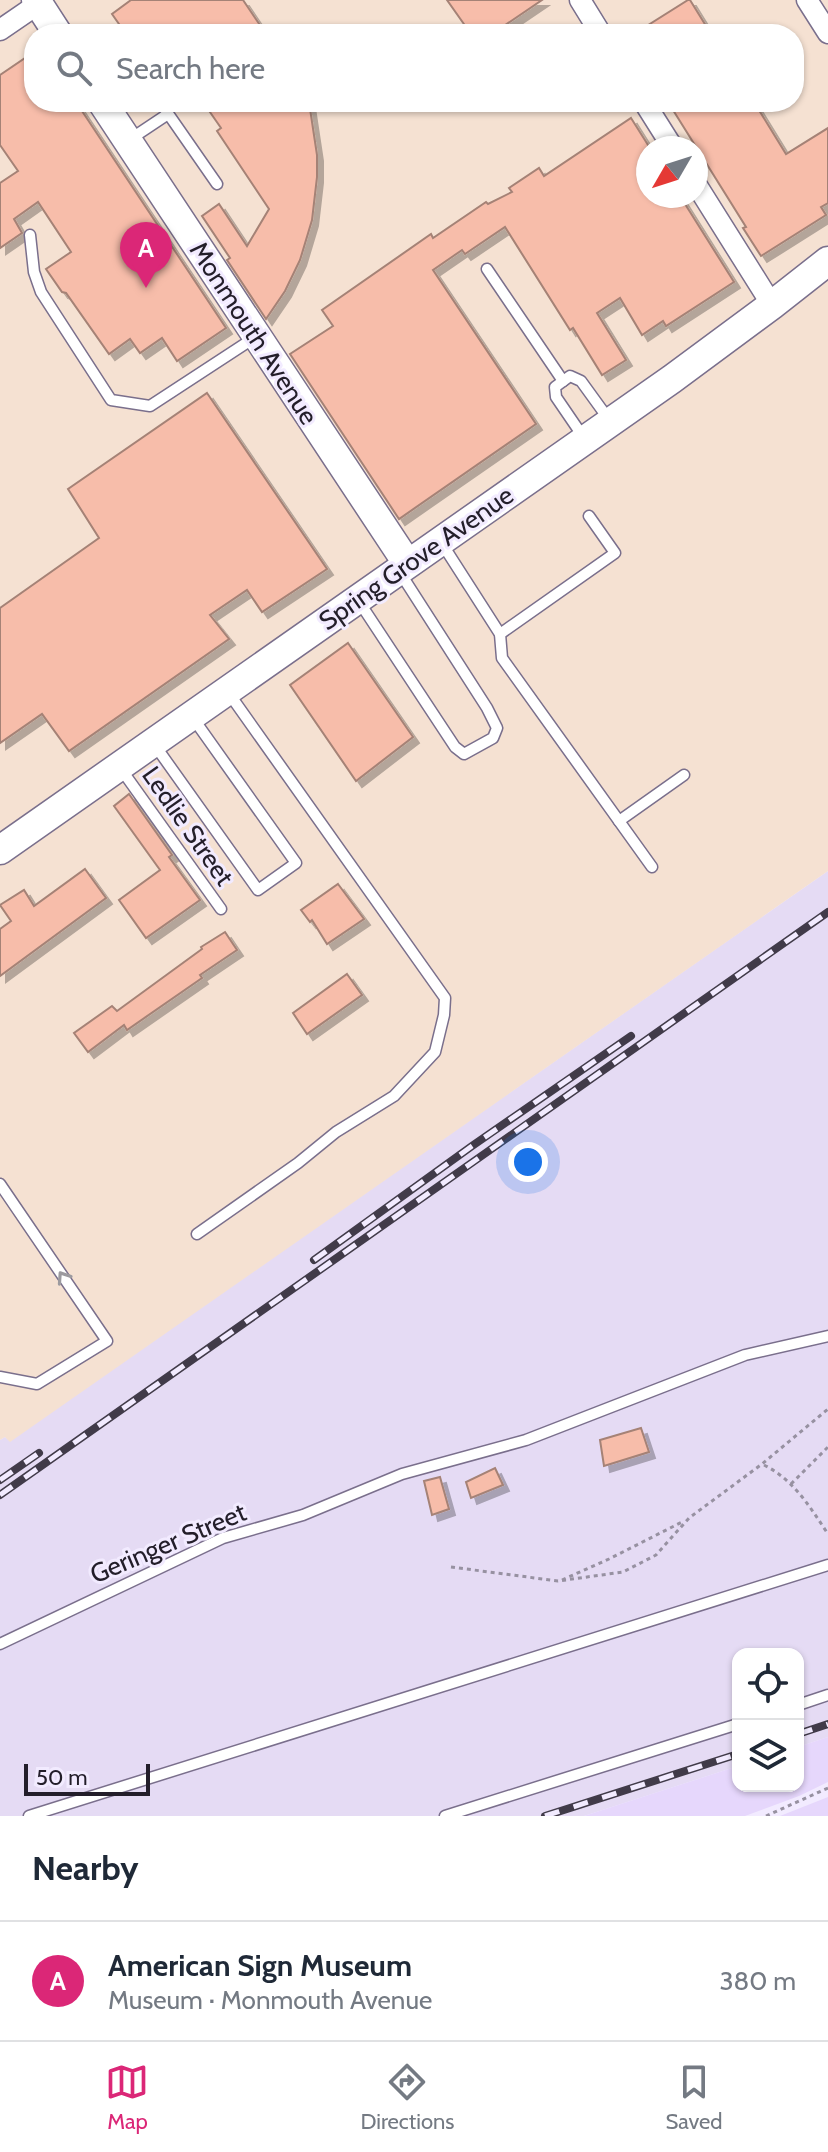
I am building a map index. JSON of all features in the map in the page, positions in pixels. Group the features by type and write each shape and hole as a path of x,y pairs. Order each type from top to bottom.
{"main road":[{"path":"39,1 52,24"},
{"name":"Monmouth Avenue","path":"109,112 403,566"},
{"name":"Spring Grove Avenue","path":"0,850 611,422 828,261"}],"street":[{"path":"580,0 595,24"},
{"path":"807,0 828,33"},
{"path":"0,30 39,1"},
{"path":"650,112 665,136"},
{"path":"708,203 772,305"}],"lane":[{"path":"128,141 168,114 217,184"},
{"path":"30,235 34,272 41,292 111,400 150,406 256,337"},
{"path":"487,269 563,381"},
{"path":"585,440 556,397 555,387 570,376 581,381 611,422"},
{"path":"500,634 615,553 589,516"},
{"path":"440,540 500,634 502,658 652,867"},
{"path":"357,598 455,747 464,754 493,738 497,728 487,708 403,566"},
{"path":"197,1234 298,1163 336,1132 394,1096 435,1052 445,1006 445,998 227,691"},
{"path":"153,743 258,890 296,863 192,716"},
{"name":"Ledlie Street","path":"120,767 221,909"},
{"path":"619,821 684,775"},
{"path":"0,1184 107,1341 37,1384 0,1377"},
{"name":"Geringer Street","path":"0,1644 223,1538 303,1515 402,1474 526,1440 745,1355 828,1336"},
{"path":"29,1816 828,1565"},
{"path":"804,1703 828,1695"},
{"path":"445,1816 732,1726"}],"path":[{"path":"558,1581 689,1518 762,1464 828,1409"},
{"path":"791,1484 828,1447"},
{"path":"762,1464 779,1472 802,1494 828,1534"},
{"path":"451,1567 558,1581 623,1572 656,1555 689,1518"},
{"path":"766,1816 828,1788"}],"shaded area":[{"path":"0,0 828,0 828,871 10,1442 5,1437 0,1440"},
{"path":"828,871 828,1737 804,1745 804,1648 732,1648 732,1768 584,1816 0,1816 0,1440 5,1437 10,1441"},
{"path":"828,1737 828,1782 799,1796 745,1816 584,1816 732,1768 732,1792 804,1792 804,1745"},
{"path":"828,1797 828,1816 780,1816"}],"building":[{"path":"131,0 243,0 259,24 119,24 112,14"},
{"path":"447,0 542,0 507,24 464,24"},
{"path":"688,0 705,24 650,24"},
{"path":"24,59 24,112 83,112 226,328 177,361 162,338 140,353 130,339 109,354 46,269 71,252 38,202 14,219 22,233 0,248 0,183 18,171 0,145 0,75"},
{"path":"210,112 311,112 317,155 312,220 300,260 285,291 266,319 202,216 219,204 247,246 269,209 217,131 221,128"},
{"path":"674,112 760,112 786,154 828,128 828,203 821,207 826,215 761,256 743,228 746,227 708,166 708,136 689,136"},
{"path":"631,118 642,136 636,136 636,208 688,208 734,282 666,326 663,321 642,335 620,298 597,313 626,360 602,375 505,227 465,254 462,250 433,270 536,424 399,519 290,354 333,326 322,310 431,234 433,238 486,202 488,204 512,192 509,188 539,168 544,176"},
{"path":"207,393 327,569 262,612 247,590 210,615 229,639 69,751 42,714 0,743 0,608 99,538 68,489"},
{"path":"348,643 413,737 356,781 290,685"},
{"path":"129,794 200,900 146,938 119,900 160,870 114,806"},
{"path":"85,869 106,898 0,976 0,929 11,921 0,905 24,890 34,906"},
{"path":"338,884 364,919 327,944 312,920 310,922 301,910"},
{"path":"225,932 237,950 127,1030 124,1025 88,1052 74,1033 112,1006 117,1011"},
{"path":"347,974 362,995 307,1034 293,1013"},
{"path":"641,1428 649,1452 604,1466 600,1440"},
{"path":"495,1468 503,1485 471,1498 466,1482"},
{"path":"440,1477 449,1509 432,1515 424,1481"}],"railway":[{"path":"0,1495 828,912"},
{"path":"314,1260 631,1036"},
{"path":"0,1480 39,1453"},
{"path":"804,1732 828,1724"},
{"path":"545,1816 732,1756"}],"place":[{"name":"American Sign Museum","path":"146,288"}]}
